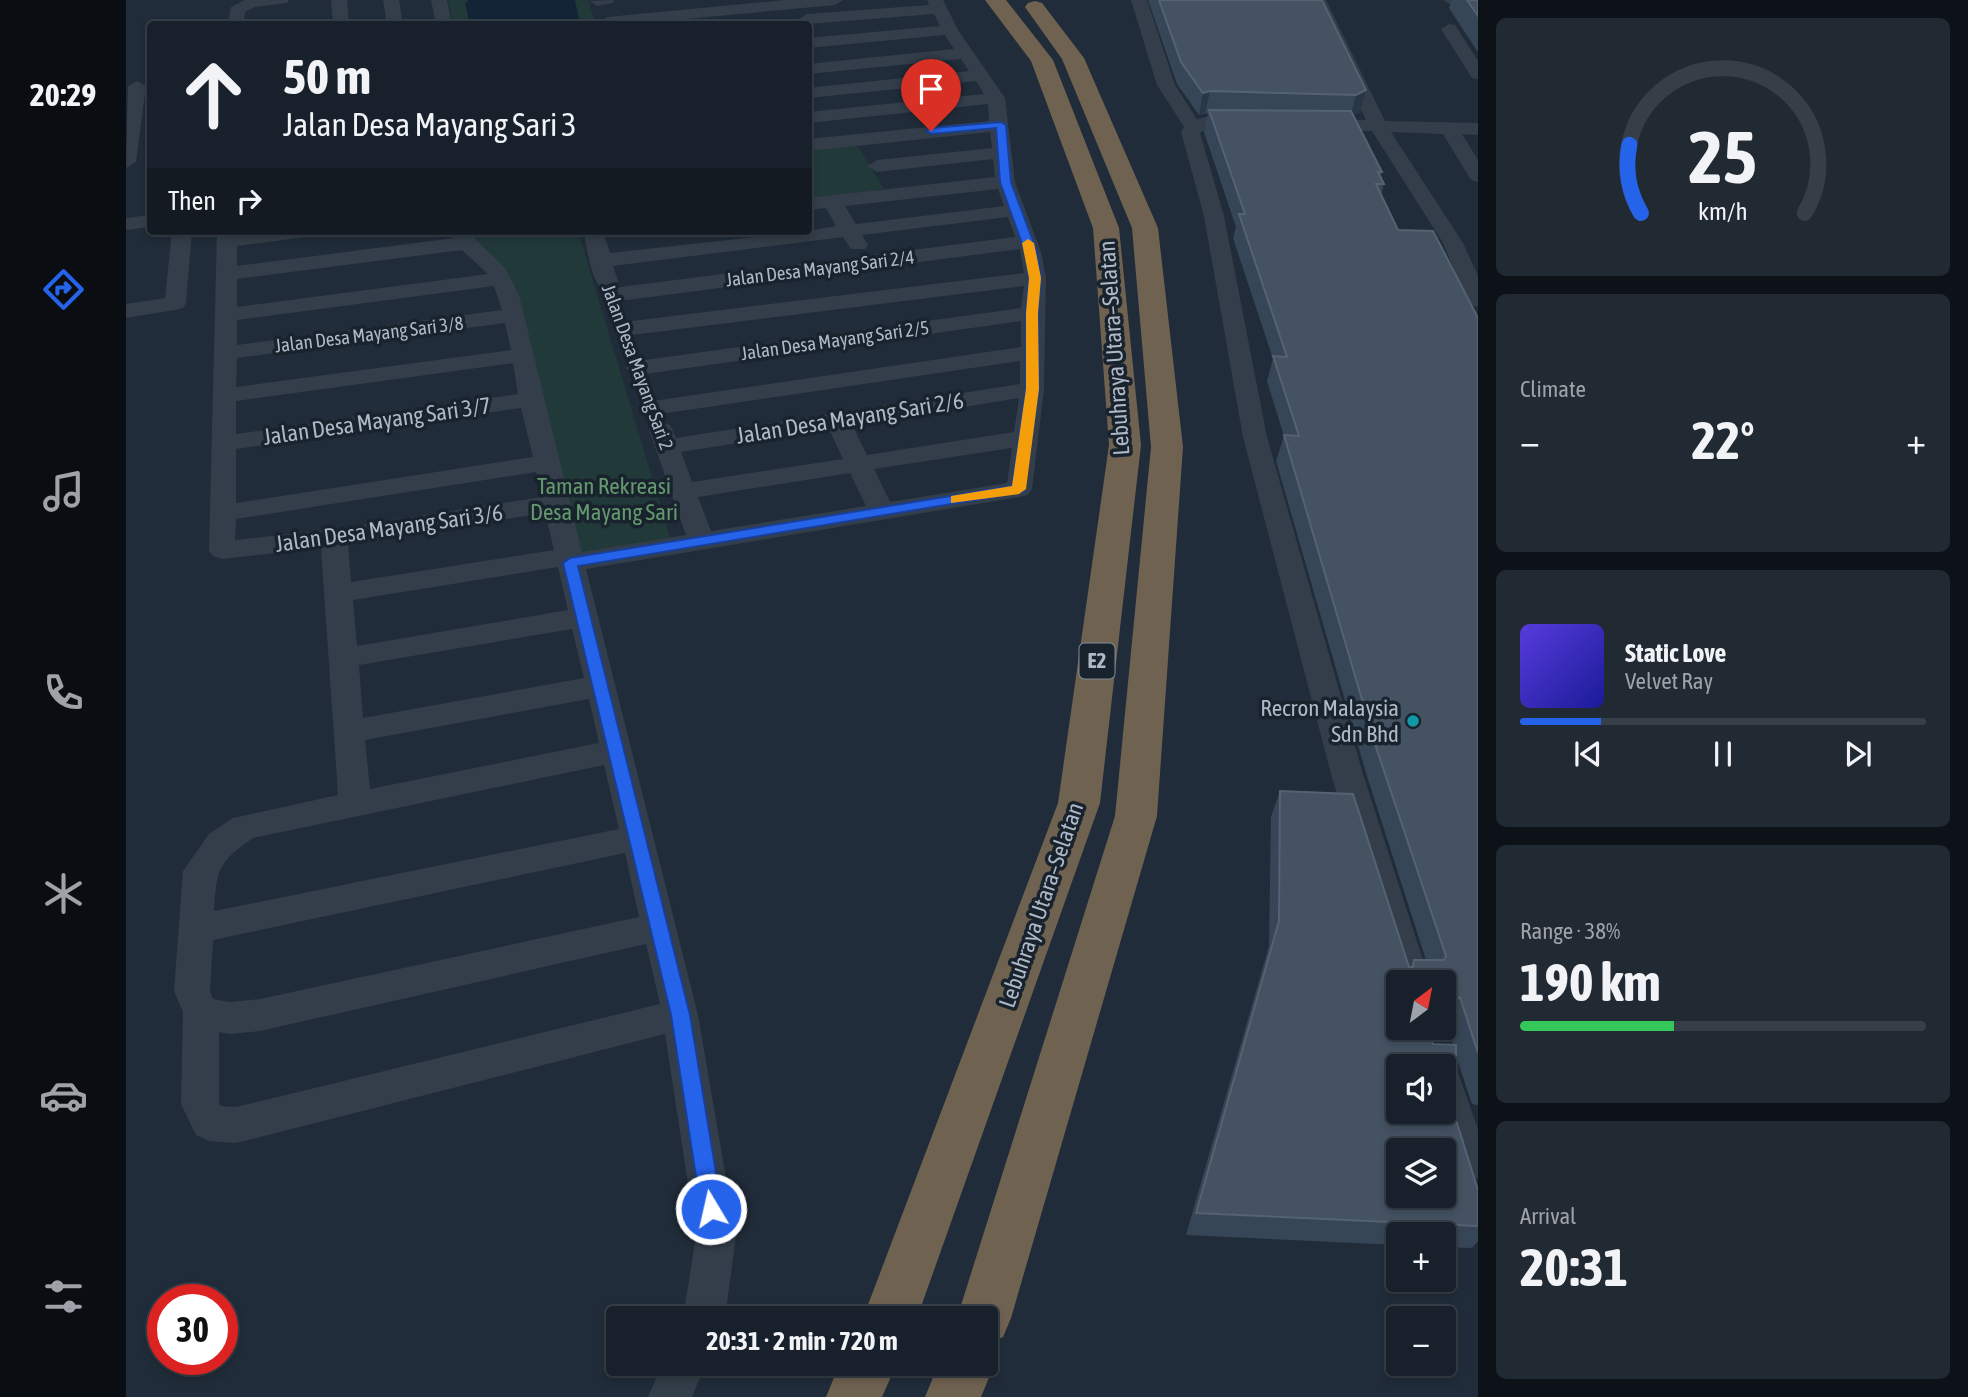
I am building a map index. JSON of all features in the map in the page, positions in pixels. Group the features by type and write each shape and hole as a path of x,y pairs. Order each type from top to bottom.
{"highway":[{"name":"Lebuhraya Utara–Selatan","path":"894,1306 1079,803 1125,445 1106,228 1042,60 995,0"},
{"name":"Lebuhraya Utara–Selatan","path":"988,1306 1136,816 1167,447 1145,228 1073,58 1029,0"},
{"path":"854,1397 863,1376"},
{"path":"953,1397 962,1376"}],"street":[{"path":"339,0 341,21"},
{"path":"391,0 394,21"},
{"path":"439,0 443,21"},
{"path":"605,21 597,0 606,0"},
{"path":"623,21 783,2 835,0"},
{"path":"1139,0 1166,85 1193,127"},
{"path":"1318,0 1378,126 1453,243 1478,300"},
{"path":"1451,0 1478,17"},
{"path":"783,2 793,21"},
{"path":"236,21 237,10 252,3 287,4"},
{"path":"338,593 701,541 1019,489 1032,389 1035,278 1028,242 1006,182 996,98 950,30 937,4 809,21"},
{"path":"1449,29 1478,74"},
{"path":"812,43 950,30"},
{"path":"812,69 966,53"},
{"path":"812,93 981,75"},
{"path":"126,162 138,86"},
{"path":"812,118 996,98"},
{"path":"1271,124 1205,122 1193,127 1190,132 1214,216 1255,437 1347,774 1408,970"},
{"path":"1298,124 1478,129"},
{"path":"812,144 1001,125"},
{"path":"1450,129 1478,176"},
{"path":"860,138 894,193"},
{"path":"877,166 1003,152"},
{"path":"126,156 147,153"},
{"path":"812,204 1006,182"},
{"path":"832,201 949,402"},
{"path":"600,261 1017,210"},
{"path":"126,224 147,221"},
{"path":"126,310 174,303 182,235"},
{"name":"Jalan Desa Mayang Sari 2","path":"594,235 600,261 701,541"},
{"path":"227,236 222,513 546,463"},
{"path":"226,274 463,237 502,279 523,355 546,463 680,1015 716,1236 706,1306"},
{"name":"Jalan Desa Mayang Sari 2/4","path":"612,295 1028,242"},
{"path":"624,329 1035,278"},
{"path":"225,315 502,279"},
{"name":"Jalan Desa Mayang Sari 2/5","path":"638,368 1032,313"},
{"name":"Jalan Desa Mayang Sari 3/8","path":"225,353 513,315"},
{"path":"653,408 1032,352"},
{"path":"224,396 523,355"},
{"name":"Jalan Desa Mayang Sari 2/6","path":"667,447 1032,389"},
{"name":"Jalan Desa Mayang Sari 3/7","path":"224,443 531,399"},
{"path":"837,420 881,512"},
{"path":"683,491 1026,438"},
{"name":"Jalan Desa Mayang Sari 3/6","path":"222,513 222,550 334,538 556,503"},
{"path":"334,538 355,804"},
{"path":"344,658 584,617"},
{"path":"349,732 600,686"},
{"path":"616,751 244,827 221,843 200,871 192,991 201,1012 200,1104 209,1123 236,1125 680,1015"},
{"path":"196,929 638,838"},
{"path":"201,1012 229,1018 260,1015 659,927"},
{"path":"1456,1120 1467,1155 1478,1161"},
{"path":"670,1397 679,1376"}],"green space":[{"path":"448,0 588,0 595,21 452,21"},
{"path":"856,143 884,189 812,199 812,148"},
{"name":"Taman Rekreasi Desa Mayang Sari","path":"462,235 579,235 673,547 564,566 503,284"}],"water":[{"path":"469,0 575,0 579,21 469,21 465,3"}],"building":[{"path":"1159,0 1322,0 1366,90 1356,95 1203,93 1181,62"},
{"path":"1467,0 1478,0 1478,16"},
{"name":"Recron Malaysia Sdn Bhd","path":"1209,110 1351,111 1382,172 1378,172 1384,184 1376,184 1398,230 1433,231 1478,318 1478,1053 1460,997 1456,1000 1456,970 1386,970 1386,1040 1432,1040 1433,1044 1456,1045 1456,1054 1386,1054 1386,1124 1456,1124 1456,1120 1478,1190 1478,1226 1456,1225 1456,1222 1391,1222 1196,1213 1279,921 1280,791 1353,794 1409,967 1413,967 1414,960 1444,960 1446,956 1376,747 1284,435 1299,436 1273,356 1287,357 1239,214 1245,214"}],"slow traffic":[{"path":"956,499 1019,489 1032,389 1035,278 1028,243"}],"place":[{"name":"Recron Malaysia Sdn Bhd","path":"1413,721"}],"route":[{"path":"711,1209 680,1015 570,563 1019,489 1032,389 1035,278 1031,252 1006,182 1001,125 931,131"}]}
